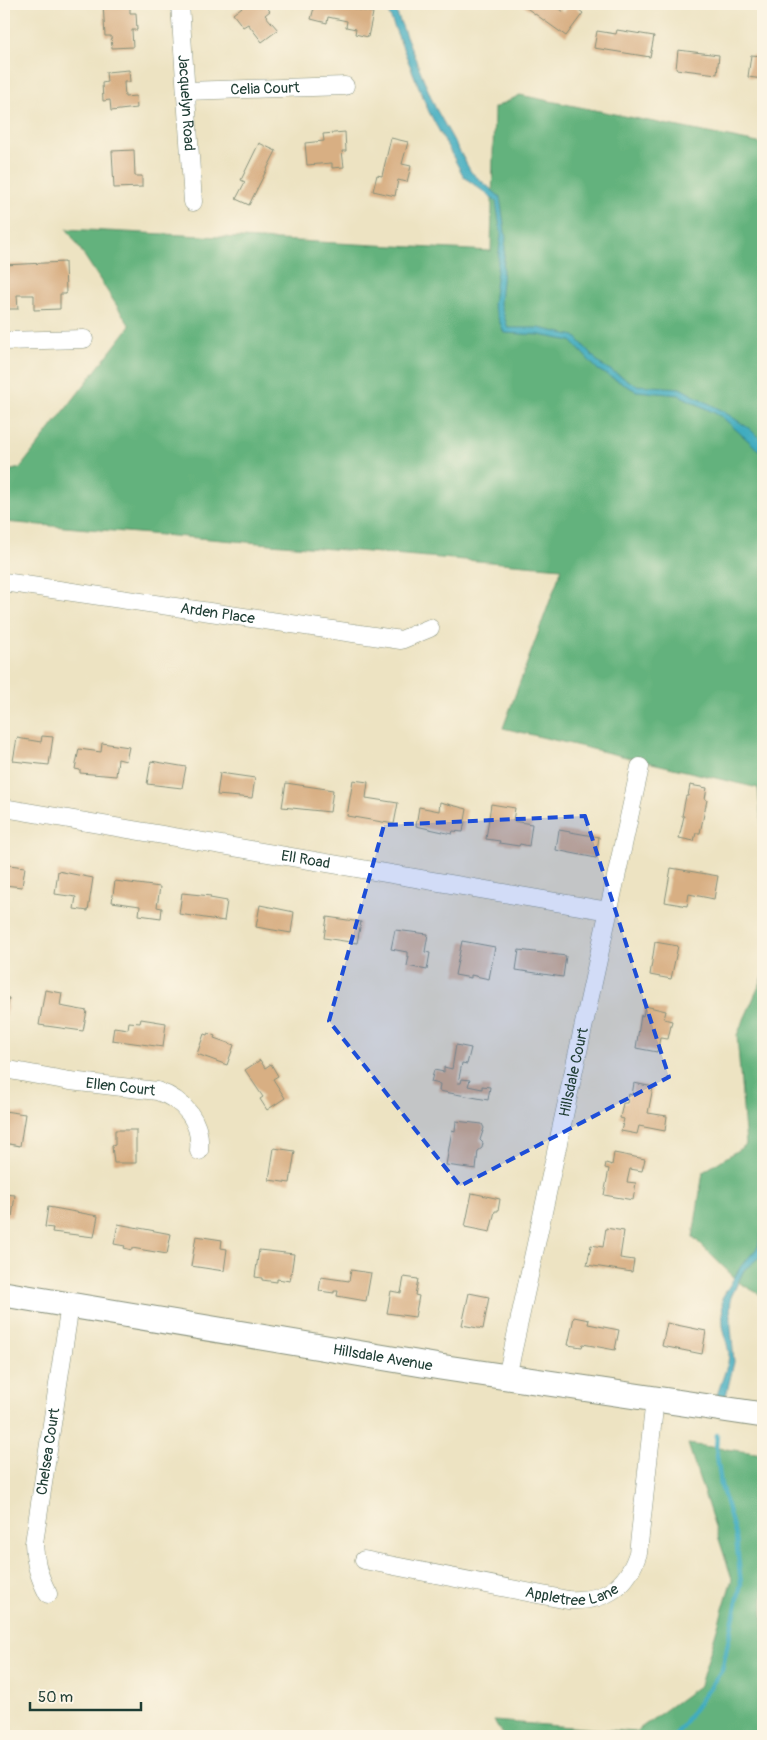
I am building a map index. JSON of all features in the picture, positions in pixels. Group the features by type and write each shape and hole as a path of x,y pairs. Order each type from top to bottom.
{"street":[{"name":"Jacquelyn Road","path":"180,4 192,202"},
{"name":"Celia Court","path":"186,91 345,86"},
{"path":"4,341 84,339"},
{"name":"Arden Place","path":"4,582 213,614 402,640 430,628"},
{"name":"Hillsdale Court","path":"507,1377 640,768"},
{"name":"Ell Road","path":"4,808 608,911"},
{"name":"Ellen Court","path":"4,1069 70,1081 157,1091 170,1095 184,1105 193,1118 198,1132 199,1151"},
{"name":"Hillsdale Avenue","path":"4,1294 507,1377 763,1415"},
{"name":"Chelsea Court","path":"48,1594 40,1579 34,1561 34,1544 70,1305"},
{"name":"Appletree Lane","path":"364,1560 568,1600 584,1601 600,1597 614,1590 626,1578 634,1565 638,1553 655,1399"}],"highlighted area":[{"path":"585,816 669,1077 460,1186 329,1021 384,825"}],"green space":[{"path":"520,95 763,144 763,844 758,788 503,728 562,568 4,522 4,472 20,468 130,326 67,229 491,251 494,108"},
{"path":"763,977 763,1296 741,1284 693,1237 703,1172 746,1145 737,1035"},
{"path":"688,1444 763,1454 763,1491 756,1510 763,1553 763,1736 504,1736 494,1721 635,1732 700,1685 732,1579"}],"water":[{"path":"385,4 393,4 435,107 471,172 500,197 506,238 500,303 508,328 539,328 575,336 600,364 636,385 680,388 723,411 750,429 763,442 763,454 722,417 679,395 636,391 598,370 571,341 539,335 504,333 493,305 501,234 496,201 464,177 429,112"},
{"path":"763,1225 763,1254 744,1270 731,1297 730,1315 734,1362 725,1400 716,1398 728,1363 729,1353 723,1326 722,1298 741,1266 758,1247"}],"building":[{"path":"103,4 130,4 130,13 136,13 137,30 132,30 133,47 112,48 111,36 105,36"},
{"path":"246,4 257,4 260,7 264,4 270,11 265,15 278,30 262,42 248,24 243,27 233,14"},
{"path":"315,4 337,4 373,13 368,37 355,34 356,29 346,27 347,21 328,17 327,23 311,19"},
{"path":"521,4 553,4 564,12 571,4 583,13 566,36"},
{"path":"617,30 654,36 650,57 594,48 597,31 616,34"},
{"path":"678,50 719,55 717,74 676,69"},
{"path":"751,55 763,56 763,79 748,77"},
{"path":"129,70 130,82 124,82 125,97 136,96 137,108 111,111 110,100 103,101 102,83 107,82 106,72"},
{"path":"345,132 346,151 342,151 344,167 332,168 332,163 307,165 305,143 324,141 323,134"},
{"path":"391,138 408,142 402,164 411,166 407,182 398,180 395,196 373,191 377,175 382,176"},
{"path":"259,143 276,151 249,205 236,199 245,182 241,180"},
{"path":"134,150 135,176 142,176 142,187 114,188 112,151"},
{"path":"65,262 66,294 60,294 60,309 34,310 34,295 17,295 18,309 4,309 4,265"},
{"path":"42,736 53,737 49,765 13,761 17,738 41,742"},
{"path":"102,743 129,747 126,761 118,759 116,776 80,773 80,770 75,769 79,749 101,752"},
{"path":"151,761 186,767 182,788 147,784"},
{"path":"220,773 255,778 252,798 217,795"},
{"path":"353,780 368,782 366,798 398,803 394,824 347,816"},
{"path":"286,783 333,790 330,812 282,807"},
{"path":"690,785 707,788 705,799 707,800 700,833 696,833 694,841 679,838 686,796 688,796"},
{"path":"440,802 467,809 463,832 453,831 452,834 416,826 419,807 439,811"},
{"path":"491,804 515,808 513,821 532,824 529,846 499,843 500,841 486,839"},
{"path":"559,830 599,837 596,858 556,850"},
{"path":"4,862 9,863 9,865 25,867 22,887 4,885"},
{"path":"671,868 718,876 714,899 689,894 687,906 665,902"},
{"path":"58,871 93,878 88,911 74,909 76,897 55,894"},
{"path":"115,881 160,887 157,907 162,908 161,918 139,915 140,906 112,902"},
{"path":"182,893 211,896 210,898 227,901 224,921 179,914"},
{"path":"260,905 294,912 291,933 256,927"},
{"path":"327,917 361,922 357,943 324,938"},
{"path":"395,930 428,934 425,952 430,953 427,970 407,966 409,956 407,956 407,952 391,949"},
{"path":"462,941 495,947 489,979 471,975 471,978 455,975"},
{"path":"655,942 678,946 671,979 650,975"},
{"path":"519,950 566,956 563,977 516,970"},
{"path":"45,990 62,993 60,1006 87,1011 83,1031 39,1025"},
{"path":"4,997 9,998 6,1017 4,1017"},
{"path":"645,1006 666,1011 664,1019 672,1021 668,1039 660,1038 657,1052 636,1048 641,1015 643,1016"},
{"path":"141,1019 166,1023 163,1047 112,1040 114,1027 128,1029 129,1022 140,1023"},
{"path":"208,1033 215,1036 214,1038 234,1045 227,1065 197,1054 204,1034 207,1035"},
{"path":"456,1045 471,1048 467,1064 462,1063 458,1083 461,1083 462,1079 470,1080 468,1086 482,1089 482,1086 490,1087 488,1100 439,1091 440,1084 431,1082 434,1070 444,1072 444,1067 452,1069"},
{"path":"260,1060 265,1068 271,1064 278,1076 273,1079 285,1098 267,1110 260,1099 263,1097 245,1070"},
{"path":"634,1083 653,1087 648,1113 667,1116 665,1131 639,1126 637,1134 621,1131 624,1119 620,1118 623,1103 627,1103 629,1094 632,1095"},
{"path":"4,1111 25,1114 20,1146 4,1143"},
{"path":"456,1121 482,1124 484,1128 480,1140 483,1143 482,1148 478,1151 476,1169 446,1165 452,1130 455,1131"},
{"path":"115,1130 136,1130 136,1163 114,1163 112,1146 115,1145"},
{"path":"274,1148 295,1151 290,1183 269,1180"},
{"path":"614,1153 645,1159 642,1171 630,1169 627,1182 636,1183 633,1200 604,1195 609,1169 605,1168 606,1163 612,1165"},
{"path":"472,1193 500,1199 498,1211 495,1211 490,1232 465,1227"},
{"path":"4,1194 15,1195 12,1217 4,1215"},
{"path":"48,1207 98,1216 94,1237 52,1232 53,1228 45,1227"},
{"path":"118,1224 171,1234 167,1254 132,1248 132,1250 124,1248 125,1246 114,1244"},
{"path":"606,1228 624,1231 620,1258 634,1260 632,1272 587,1265 591,1245 603,1247"},
{"path":"196,1236 222,1240 221,1248 227,1249 224,1271 191,1266"},
{"path":"259,1250 294,1254 290,1281 277,1279 277,1282 255,1277"},
{"path":"351,1270 371,1273 366,1301 337,1296 338,1291 334,1291 334,1293 319,1291 321,1277 349,1281"},
{"path":"404,1277 418,1279 415,1295 419,1296 415,1317 387,1313 391,1291 401,1293"},
{"path":"469,1293 489,1297 483,1329 462,1325"},
{"path":"574,1317 589,1320 588,1324 619,1330 615,1350 583,1344 582,1347 568,1345"},
{"path":"667,1323 706,1331 702,1354 662,1346"}],"waterway":[{"path":"675,1736 722,1670 741,1584 736,1537 721,1485 716,1448 717,1435"}]}
